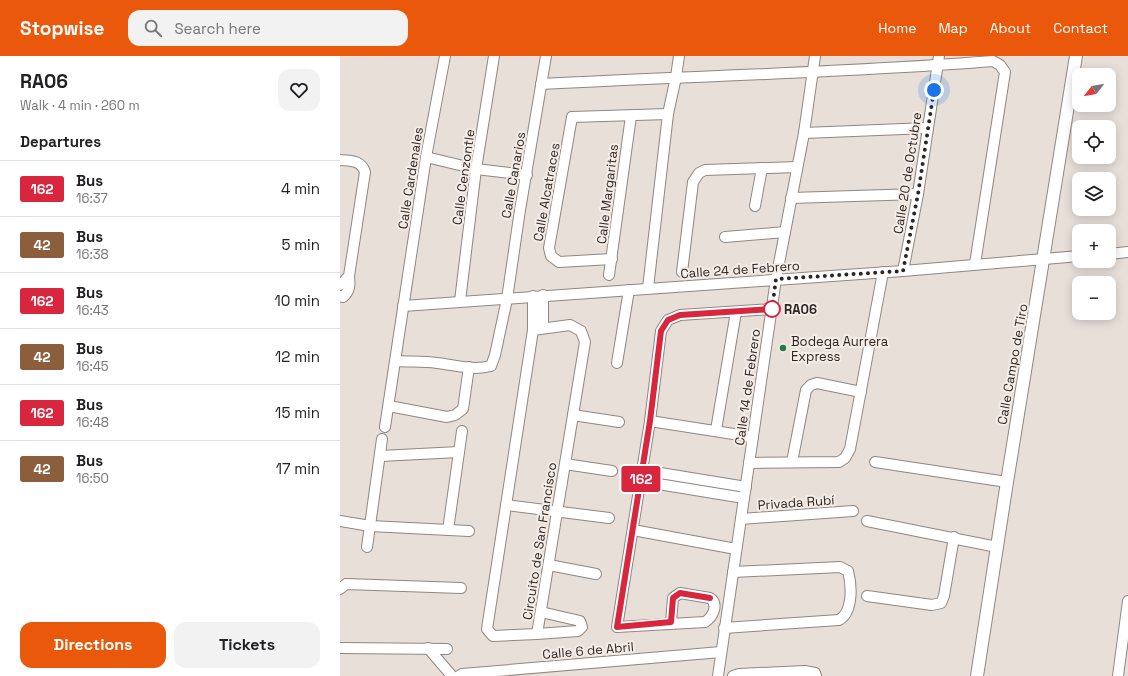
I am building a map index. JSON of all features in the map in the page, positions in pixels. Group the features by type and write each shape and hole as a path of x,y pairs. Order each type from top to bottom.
{"street":[{"name":"Calle Cardenales","path":"385,427 426,157 445,56"},
{"name":"Calle Cenzontle","path":"460,301 476,169 494,56"},
{"name":"Calle Canarios","path":"469,367 483,368 491,366 495,355 507,299 520,210 546,56"},
{"path":"648,288 668,114 679,56"},
{"name":"Calle 14 de Febrero","path":"718,676 776,279 804,133 815,56"},
{"name":"Calle Campo de Tiro","path":"977,676 1076,56"},
{"path":"541,84 676,76 812,72 938,61 993,61 1000,64 1005,72 975,264"},
{"name":"Calle 20 de Octubre","path":"903,271 918,194 938,61"},
{"path":"631,116 668,114"},
{"name":"Calle Alcatraces","path":"612,259 559,262 551,256 549,248 572,117 631,116"},
{"name":"Calle Margaritas","path":"609,276 631,116"},
{"path":"804,133 928,128"},
{"path":"426,157 476,169 527,175"},
{"path":"340,160 358,162 363,166 365,172 349,276 350,288 347,294 343,297 340,296"},
{"path":"682,272 693,182 699,173 706,170 797,167"},
{"path":"755,206 762,168"},
{"path":"791,198 918,194"},
{"path":"725,237 785,232"},
{"path":"1116,253 1128,252"},
{"name":"Calle 24 de Febrero","path":"403,306 903,271 1072,257"},
{"path":"749,463 839,462 846,458 850,449 883,272"},
{"path":"340,285 349,276"},
{"path":"617,363 629,290"},
{"name":"Circuito de San Francisco","path":"538,296 538,329 506,505 487,629 493,636 537,634 585,342 581,330 570,324 538,329"},
{"path":"671,622 673,598 676,594 680,593 713,600 715,605 712,616 705,622 671,622 617,627 650,421 661,331 668,320 680,315 772,309"},
{"path":"716,430 736,312"},
{"path":"388,406 447,417 455,415 463,410 469,367 436,362 396,361"},
{"path":"792,462 806,390 811,385 817,383 861,392"},
{"path":"573,415 619,422"},
{"path":"650,421 716,430 753,437"},
{"path":"448,530 462,431"},
{"path":"367,547 382,439"},
{"path":"380,456 459,452"},
{"path":"875,462 1007,482"},
{"path":"565,464 612,471"},
{"path":"642,470 746,487"},
{"path":"640,481 744,498"},
{"path":"506,505 556,513 609,518"},
{"name":"Privada Rubí","path":"741,519 854,511"},
{"path":"340,521 370,526 470,531"},
{"path":"867,522 997,546"},
{"path":"633,530 736,549"},
{"path":"867,596 932,605 940,603 944,596 954,537"},
{"path":"549,565 596,574"},
{"path":"724,628 838,620 845,616 848,610 851,581 848,570 840,567 733,572"},
{"path":"340,589 346,584 462,588"},
{"path":"1118,676 1128,601"},
{"path":"537,634 578,631 582,627 580,621 541,612"},
{"path":"340,648 447,649"},
{"path":"428,648 452,676"},
{"name":"Calle 6 de Abril","path":"459,676 462,674 721,652"},
{"path":"733,676 739,674 763,675 805,671 815,674"}],"bus line":[{"name":"162","path":"710,598 680,593 676,594 673,598 671,622 617,627 650,421 661,331 668,320 680,315 772,309"}],"place":[{"name":"RA06","path":"772,309"},
{"name":"Bodega Aurrera Express","path":"783,348"}],"route":[{"path":"772,309 776,279 903,271 918,194 934,90"}]}
